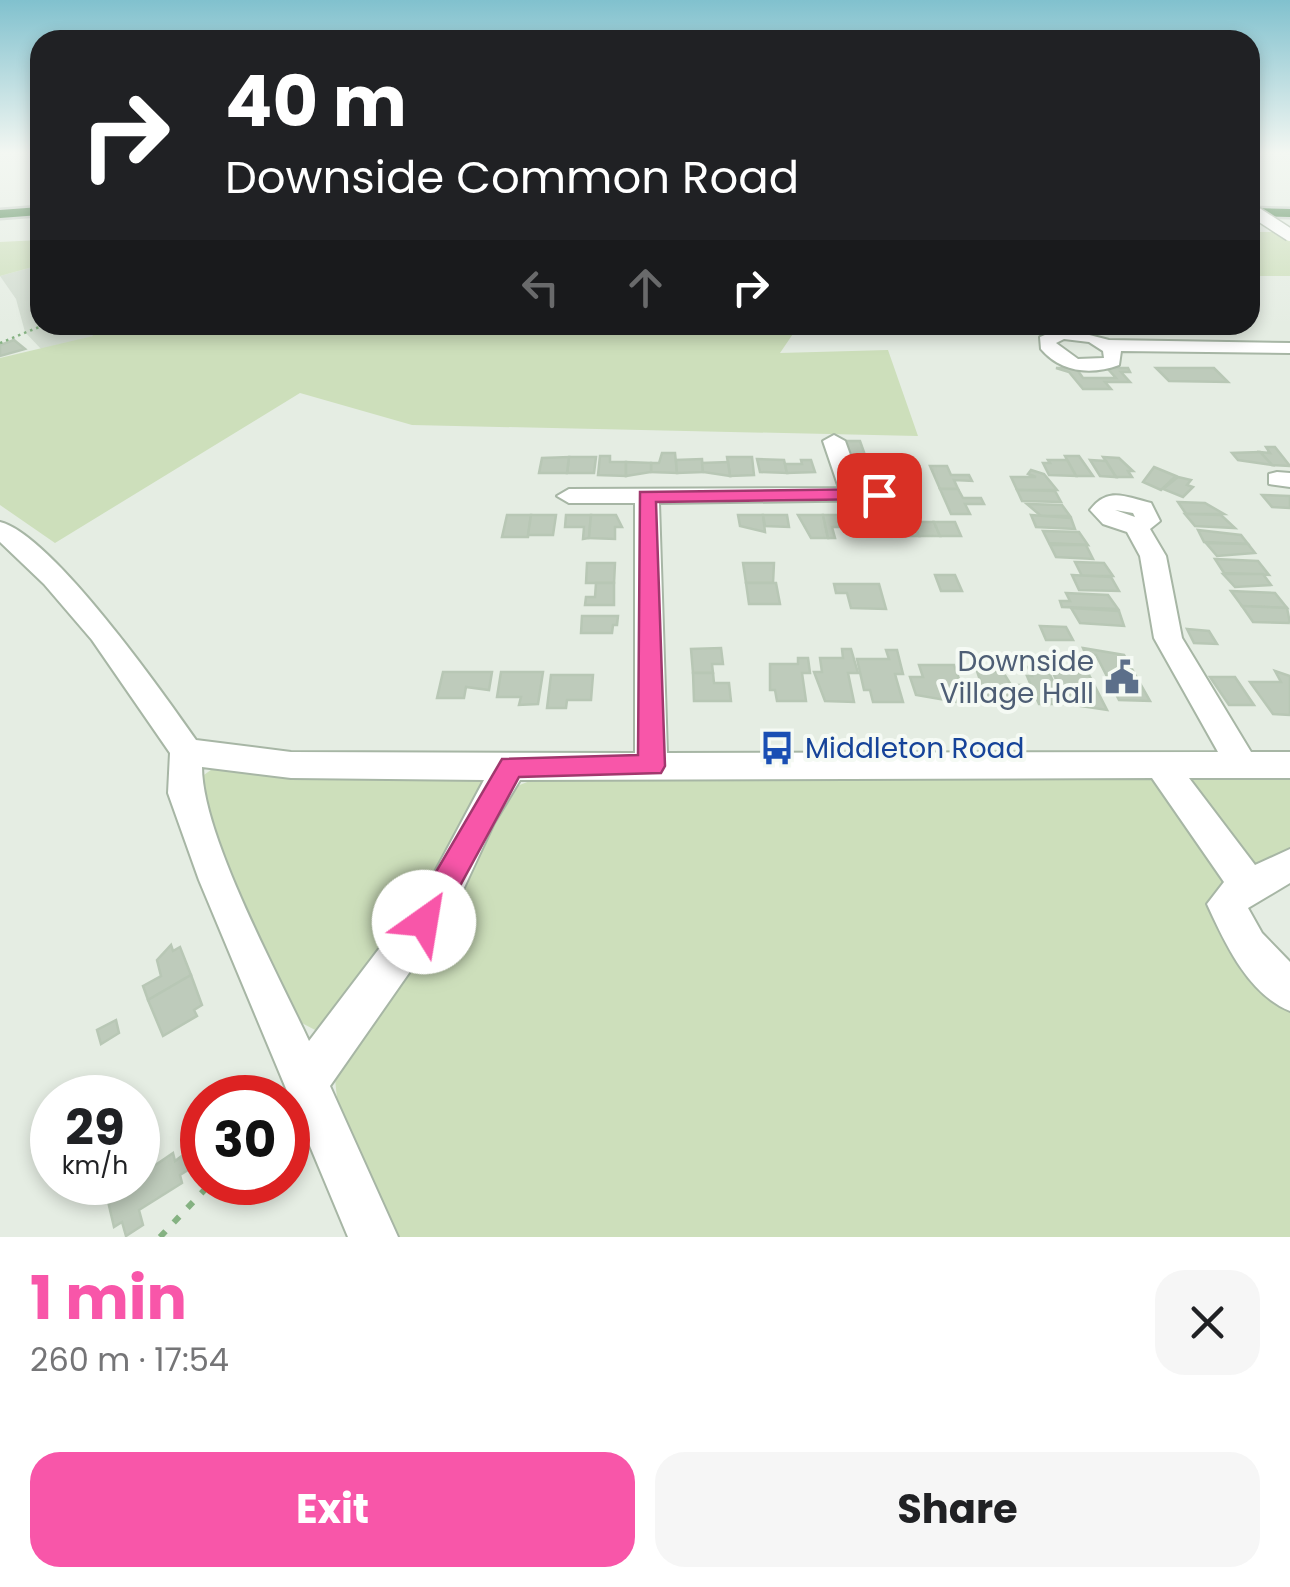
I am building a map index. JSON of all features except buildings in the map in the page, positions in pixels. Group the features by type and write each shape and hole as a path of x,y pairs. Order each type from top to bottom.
{"highway":[{"path":"1260,212 1290,213"},
{"path":"0,216 30,214"},
{"path":"1260,222 1290,223"},
{"path":"0,227 30,226"}],"street":[{"path":"1260,217 1290,235"},
{"path":"1108,345 1290,348"},
{"path":"834,441 852,495"},
{"path":"568,496 879,495"},
{"path":"647,496 651,766"},
{"path":"1136,526 1153,556 1168,638 1242,766"},
{"path":"0,529 42,563 138,682 186,752 185,793 189,807 303,1075"},
{"path":"186,752 308,765 1290,765"},
{"path":"310,1076 442,895 480,816 511,766"},
{"path":"1160,766 1250,888"},
{"path":"1290,865 1231,897 1226,904 1248,946 1290,991"},
{"path":"310,1091 373,1237"}],"path":[{"path":"0,343 30,331"},
{"path":"160,1237 190,1205"}],"shaded area":[{"path":"30,268 30,335 94,336 42,350 25,332 16,299 0,276"}],"green space":[{"path":"1260,232 1278,232 1290,240 1290,276 1260,276"},
{"path":"30,240 30,268 0,276 0,242"},
{"path":"792,335 780,353 888,350 918,436 412,425 300,393 55,543 0,505 0,358 93,336"},
{"path":"215,767 479,777 485,786 449,862 319,1032 296,1020 228,874 197,780"},
{"path":"545,775 1290,775 1290,877 1238,906 1290,983 1290,1237 394,1237 338,1108 335,1079 512,788"}],"place":[{"name":"Downside Village Hall","path":"1122,677"},
{"name":"Middleton Road","path":"777,748"}],"route":[{"path":"424,922 511,766 651,766 647,496 879,495"}]}
